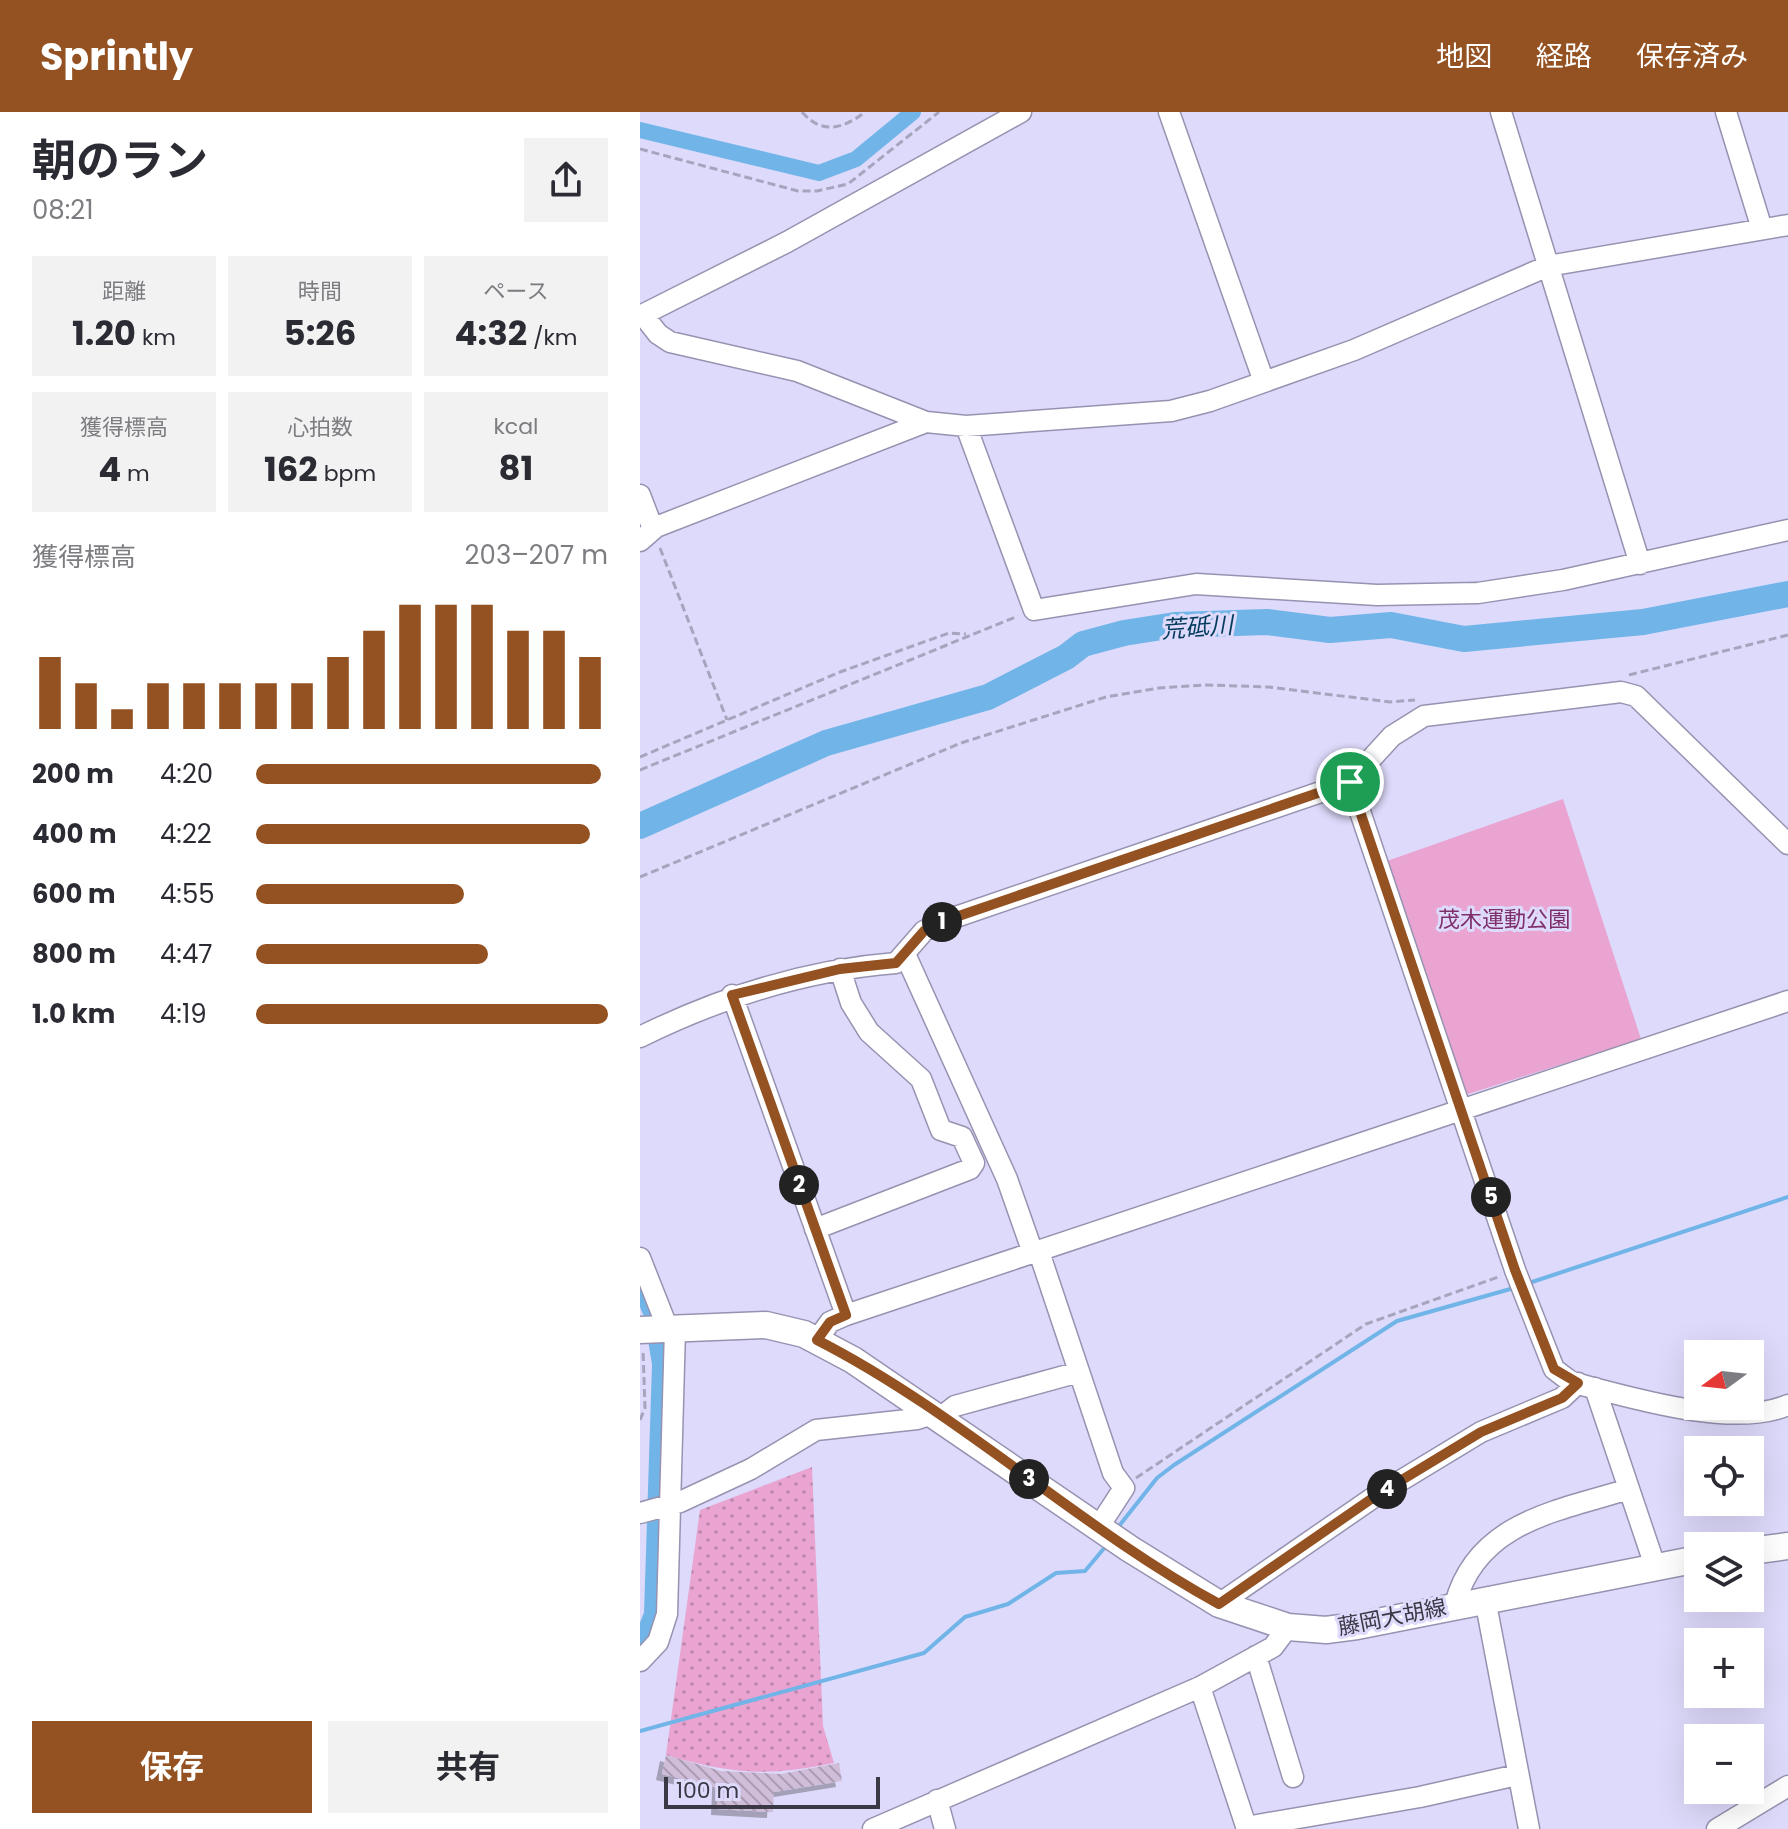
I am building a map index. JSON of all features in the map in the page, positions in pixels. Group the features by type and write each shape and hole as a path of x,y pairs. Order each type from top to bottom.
{"main road":[{"name":"藤岡大胡線","path":"656,1330 766,1325 817,1340 938,1415 1098,1528 1219,1604 1288,1627 1326,1630 1357,1626 1455,1604 1684,1561"},
{"path":"1764,1549 1788,1546"}],"street":[{"path":"1021,112 787,242 642,316 670,342 797,371 926,422 966,426 1171,411 1354,350 1548,266 1788,225"},
{"path":"1169,112 1264,382"},
{"path":"1501,112 1640,564"},
{"path":"1726,112 1762,229"},
{"path":"640,495 646,535 926,422"},
{"path":"966,426 1034,610 1196,584 1377,595 1478,593 1640,564 1788,530"},
{"path":"640,1037 732,995 840,969 896,963 924,931 947,920 1350,782 1392,736 1424,716 1621,692 1636,696 1669,724 1788,844"},
{"path":"1350,782 1515,1270 1554,1369 1586,1386 1719,1414 1764,1414 1788,1405"},
{"path":"905,954 1007,1179 1113,1473 1124,1488 1098,1528"},
{"path":"815,1229 970,1169 974,1163 962,1137 941,1130 921,1079 869,1032 851,1003 840,969"},
{"path":"732,995 846,1315"},
{"path":"817,1340 830,1322 846,1315 1788,1001"},
{"path":"640,1258 656,1330 669,1505 665,1627 652,1652 640,1661"},
{"path":"642,1513 669,1505 751,1469 816,1430 938,1415 955,1406 1079,1372"},
{"path":"1586,1386 1629,1489 1655,1566"},
{"path":"1219,1604 1377,1495 1481,1432 1586,1386"},
{"path":"1455,1604 1462,1579 1473,1560 1491,1543 1555,1512 1629,1489"},
{"path":"1485,1599 1529,1829"},
{"path":"873,1829 1200,1687 1273,1647 1288,1627"},
{"path":"1256,1656 1293,1777"},
{"path":"1200,1687 1246,1828 1420,1797 1517,1775"},
{"path":"1717,1829 1788,1786"},
{"path":"937,1800 945,1829"}],"path":[{"path":"802,112 814,124 830,128 842,126 865,112"},
{"path":"640,149 798,191 817,191 848,184 939,112"},
{"path":"646,535 727,721"},
{"path":"640,770 1034,610"},
{"path":"640,757 840,672 949,633 970,634"},
{"path":"1616,679 1788,635"},
{"path":"640,877 961,743 1106,697 1159,688 1206,685 1269,687 1390,702 1419,700"},
{"path":"1124,1488 1152,1464 1366,1324 1515,1270"},
{"path":"640,1420 644,1417 656,1330"}],"green space":[{"name":"茂木運動公園","path":"1563,799 1641,1039 1465,1095 1387,861"},
{"path":"812,1467 823,1726 834,1763 769,1772 730,1770 666,1755 700,1510"}],"building":[{"path":"666,1755 721,1771 781,1774 839,1763 842,1781 774,1792 773,1812 717,1809 718,1788 662,1774"}],"waterway":[{"path":"640,130 819,173 856,159 913,112"},
{"name":"荒砥川","path":"640,826 826,743 988,697 1066,657 1083,644 1124,633 1175,625 1267,622 1330,630 1391,625 1464,639 1643,622 1788,594"},
{"path":"1526,1284 1788,1197"},
{"path":"640,1287 652,1315 660,1364 652,1614 640,1644"},
{"path":"1119,1526 1157,1478 1174,1465 1397,1321 1514,1288"},
{"path":"640,1731 924,1653 965,1617 1008,1604 1056,1573 1085,1571 1106,1546"}],"route":[{"path":"1350,782 1515,1270 1554,1369 1571,1382 1578,1383 1562,1398 1535,1412 1481,1432 1377,1495 1240,1586 1219,1604 1130,1549 935,1413 817,1340 830,1322 846,1315 732,995 840,969 896,963 924,931 934,925 1350,782"}]}
